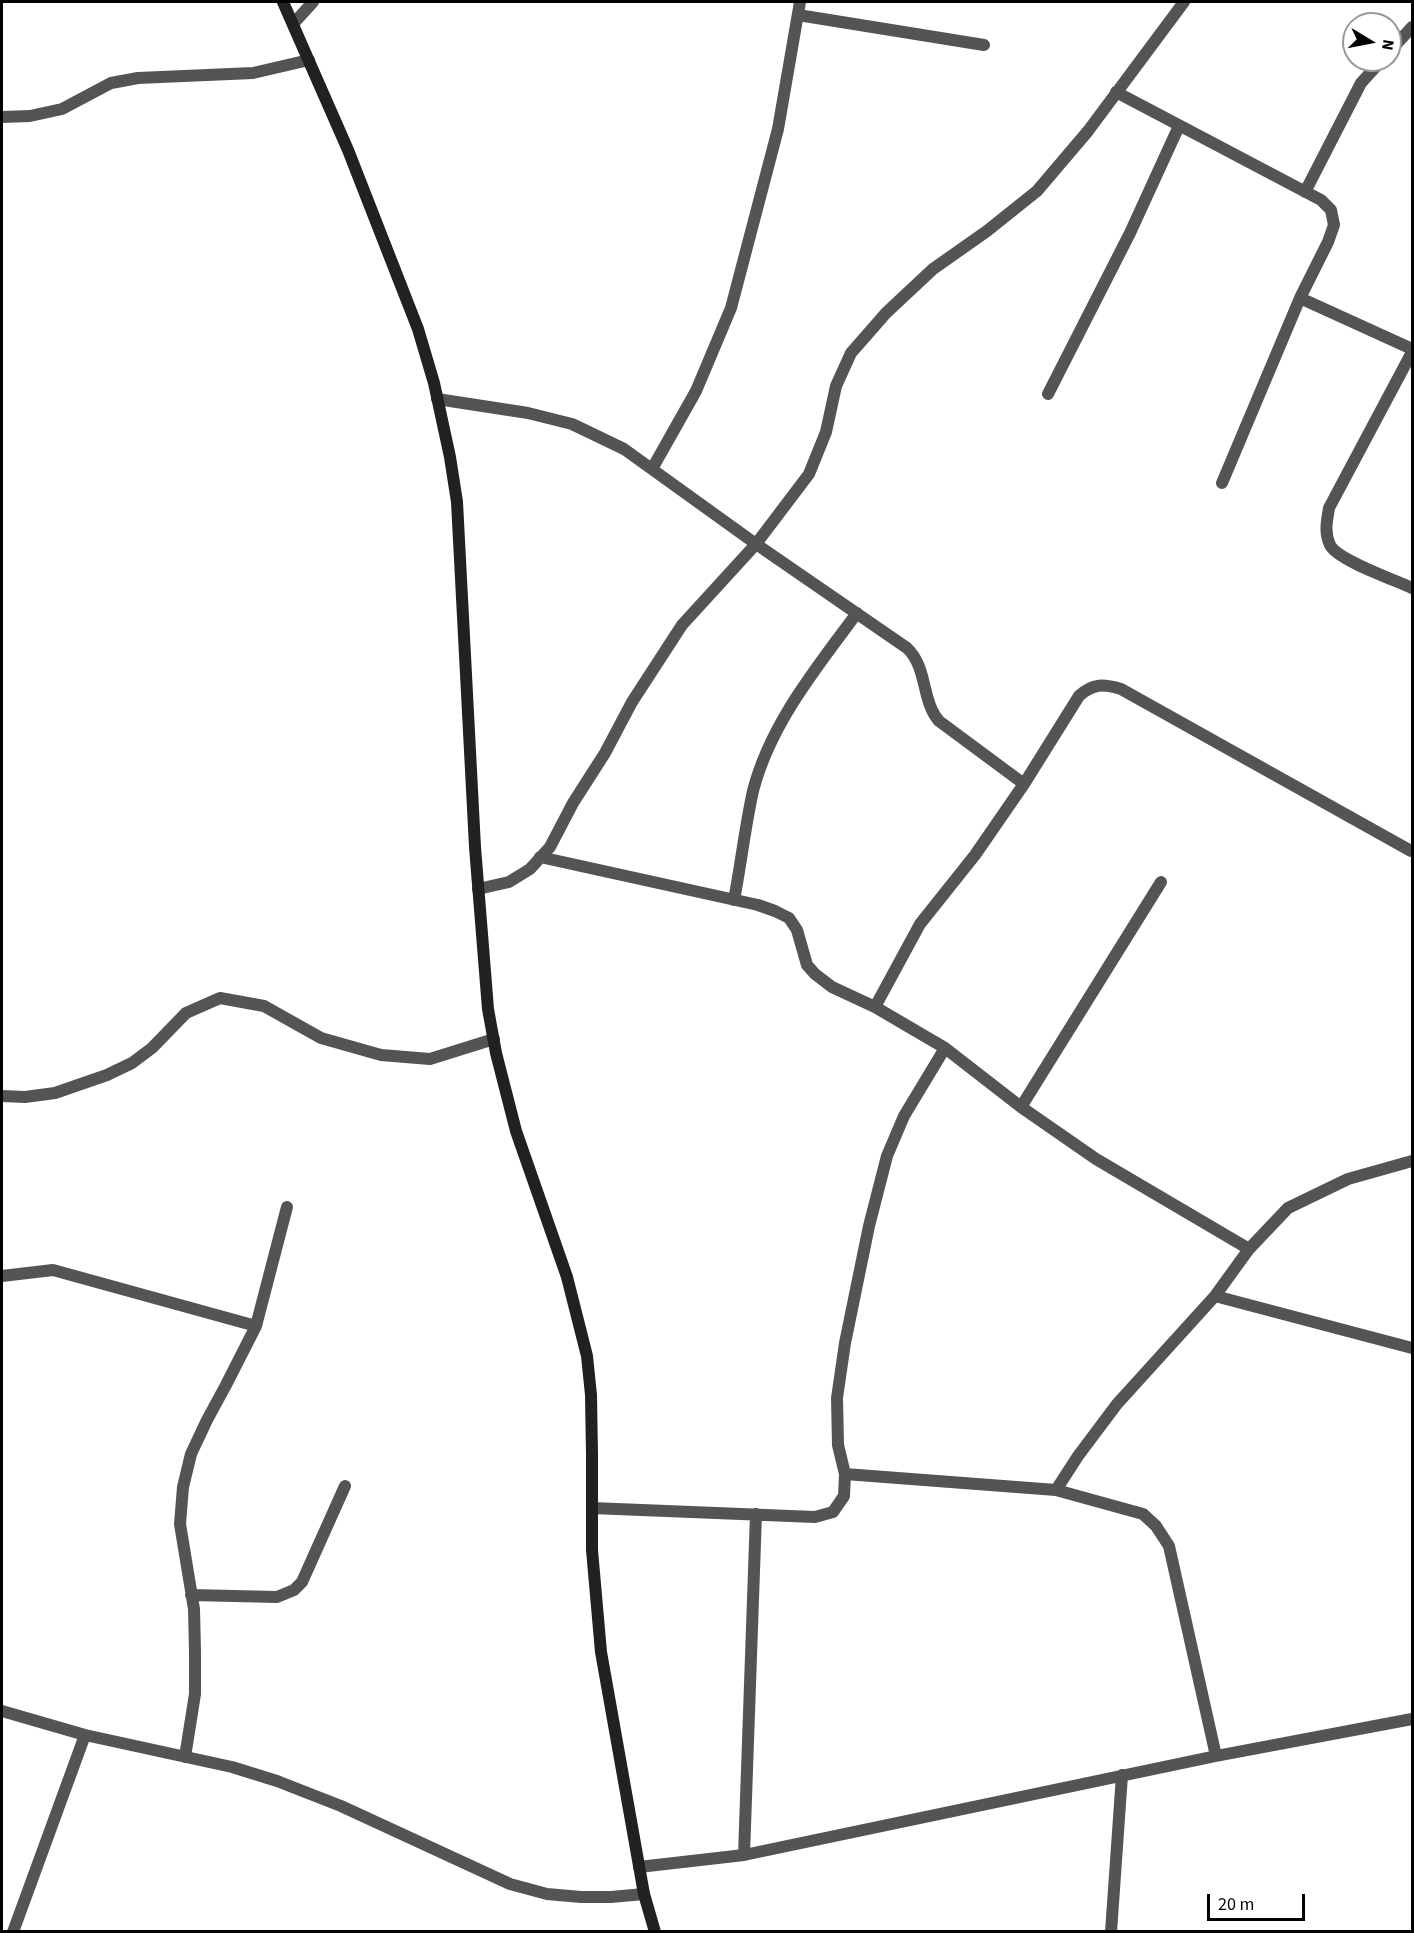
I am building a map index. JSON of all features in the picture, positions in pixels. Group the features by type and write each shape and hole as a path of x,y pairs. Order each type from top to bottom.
{"street":[{"path":"283,2 348,150 418,329 450,457 457,502 478,889 488,1009 516,1131 567,1277 587,1356 591,1395 592,1550 601,1652 644,1894 655,1932"},
{"path":"293,24 313,2"},
{"path":"652,469 696,391 731,308 778,129 800,2"},
{"path":"478,889 509,882 530,869 550,847 632,702 682,625 756,544 809,474 825,432 836,386 852,353 886,313 933,269 987,231 1037,191 1088,130 1184,2"},
{"path":"798,15 984,45"},
{"path":"1402,38 1413,27"},
{"path":"2,117 30,116 62,109 111,83 253,73 309,60"},
{"path":"1305,192 1361,83 1371,72"},
{"path":"1116,92 1321,200 1331,210 1334,225 1328,242 1300,298 1222,483"},
{"path":"1048,394 1130,233 1179,126"},
{"path":"1300,298 1413,351 1329,508 1325,530 1331,547 1346,559 1413,588"},
{"path":"437,399 528,413 572,424 624,449 914,654 920,666 927,702 932,713 939,721 1024,784"},
{"path":"734,900 754,790 770,745 807,680 857,613"},
{"path":"875,1007 920,924 975,855 1024,784 1078,696 1089,687 1106,685 1121,690 1411,851"},
{"path":"540,857 734,900 775,911 789,918 797,930 807,965 814,974 832,987 875,1007 945,1048 1022,1107 1096,1159 1249,1249"},
{"path":"1022,1107 1161,882"},
{"path":"2,1096 25,1097 55,1093 107,1075 132,1063 152,1048 186,1013 220,998 264,1006 321,1038 381,1055 430,1059 494,1039"},
{"path":"592,1508 814,1517 833,1512 844,1496 845,1474 838,1445 837,1398 845,1343 869,1226 887,1156 900,1126 945,1048"},
{"path":"1056,1490 1117,1404 1215,1296 1249,1249 1288,1208 1348,1179 1413,1161"},
{"path":"185,1757 195,1694 195,1652 191,1595 180,1524 183,1486 191,1454 256,1326 286,1207"},
{"path":"2,1276 53,1270 256,1326"},
{"path":"1215,1296 1413,1348"},
{"path":"845,1474 1056,1490 1143,1514 1156,1526 1169,1546 1216,1756"},
{"path":"191,1595 277,1597 294,1590 302,1582 345,1486"},
{"path":"744,1855 756,1514"},
{"path":"2,1711 85,1735 254,1774 330,1802 510,1884 547,1894 581,1897 644,1894"},
{"path":"639,1867 744,1855 1122,1775 1413,1719"},
{"path":"13,1932 85,1735"},
{"path":"1111,1932 1122,1775"}]}
